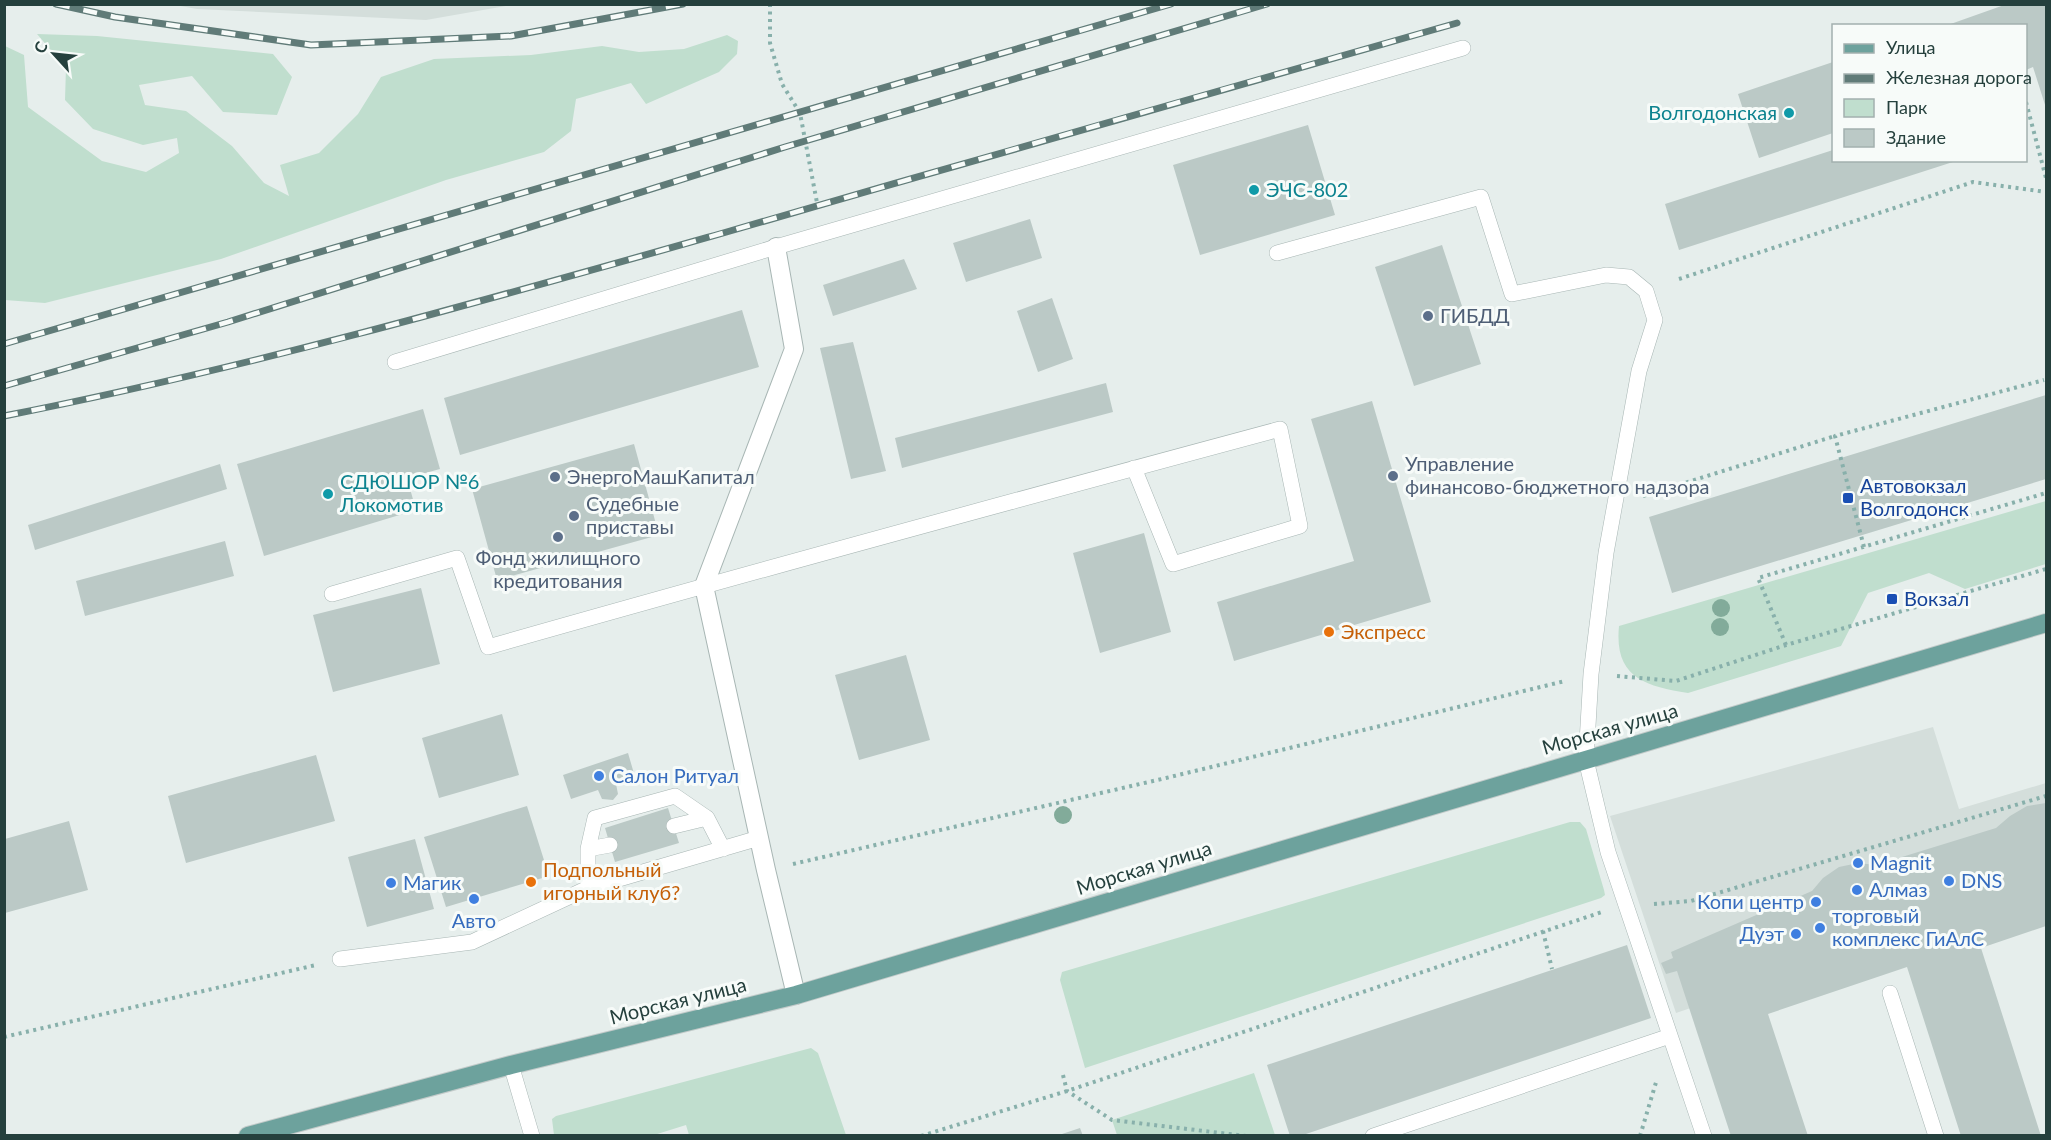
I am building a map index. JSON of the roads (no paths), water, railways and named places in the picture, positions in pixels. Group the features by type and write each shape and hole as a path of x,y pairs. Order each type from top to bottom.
{"main road":[{"name":"Морская улица","path":"248,1136 511,1065 796,995 2046,623"}],"street":[{"path":"776,247 794,349 704,586 766,870 796,995"}],"lane":[{"path":"395,362 776,247 1462,48"},
{"path":"1277,253 1481,196 1512,294 1606,274 1629,277 1646,291 1655,320 1639,371 1606,553 1591,674 1586,760 1608,852 1704,1136"},
{"path":"332,594 457,558 488,646 1134,468 1280,429 1300,526 1173,564 1134,468"},
{"path":"588,888 588,849 595,818 675,796 708,818 723,849"},
{"path":"674,826 708,818"},
{"path":"340,959 472,942 588,888 759,838"},
{"path":"588,849 610,845"},
{"path":"1890,993 1936,1136"},
{"path":"1373,1136 1670,1036"},
{"path":"511,1065 532,1136"}],"railway":[{"path":"56,4 115,17 311,45 511,36 683,4"},
{"path":"4,344 1171,4"},
{"path":"4,386 228,322 785,147 1267,4"},
{"path":"4,416 187,376 459,307 1457,23"}],"place":[{"name":"Волгодонская","path":"1789,113"},
{"name":"ЭЧС-802","path":"1254,190"},
{"name":"ГИБДД","path":"1428,316"},
{"name":"Управление финансово-бюджетного надзора","path":"1393,476"},
{"name":"ЭнергоМашКапитал","path":"555,477"},
{"name":"СДЮШОР №6 Локомотив","path":"328,494"},
{"name":"Автовокзал Волгодонск","path":"1848,498"},
{"name":"Судебные приставы","path":"574,516"},
{"name":"Фонд жилищного кредитования","path":"558,537"},
{"name":"Вокзал","path":"1892,599"},
{"name":"Экспресс","path":"1329,632"},
{"name":"Салон Ритуал","path":"599,776"},
{"name":"Magnit","path":"1858,863"},
{"name":"DNS","path":"1949,881"},
{"name":"Подпольный игорный клуб?","path":"531,882"},
{"name":"Магик","path":"391,883"},
{"name":"Алмаз","path":"1857,890"},
{"name":"Авто","path":"474,899"},
{"name":"Копи центр","path":"1816,902"},
{"name":"торговый комплекс ГиАлС","path":"1820,928"},
{"name":"Дуэт","path":"1796,934"}]}
